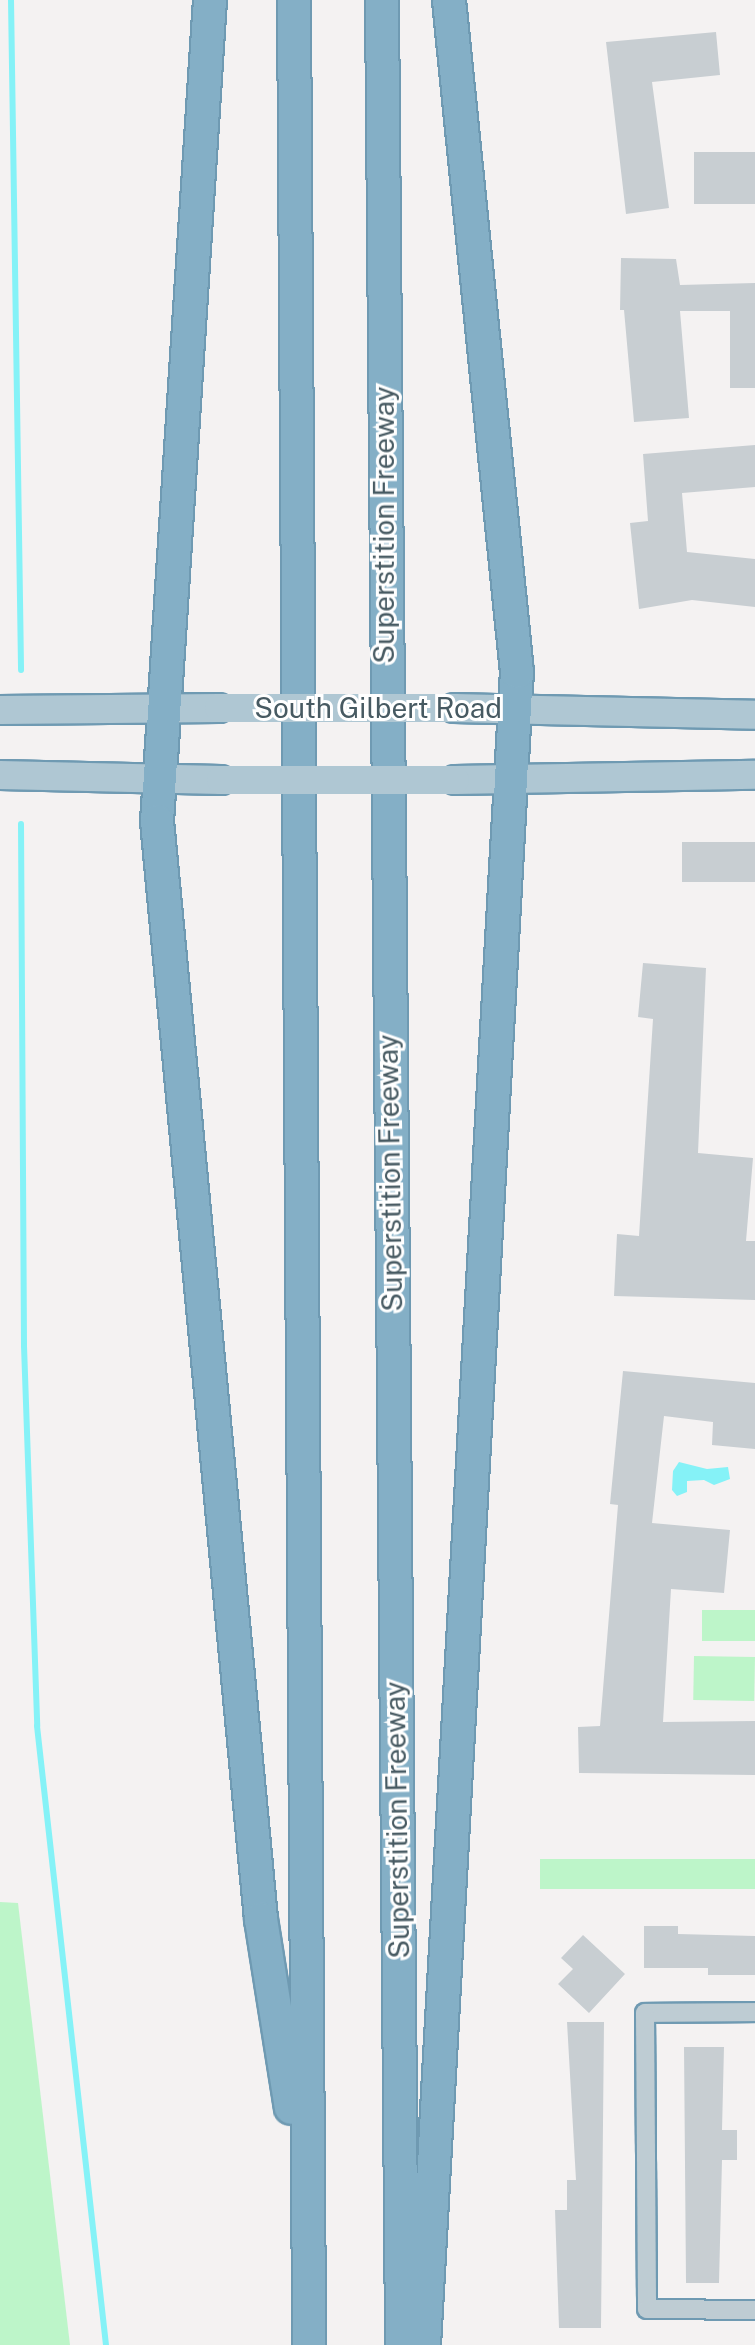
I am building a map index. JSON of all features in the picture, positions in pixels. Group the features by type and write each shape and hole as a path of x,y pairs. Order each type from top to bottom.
{"highway":[{"path":"210,0 161,708 157,821 261,1919 307,2213"},
{"path":"294,0 309,2345"},
{"name":"Superstition Freeway","path":"382,0 402,2345"},
{"path":"424,2345 517,672 449,0"}],"main road":[{"name":"South Gilbert Road","path":"0,710 516,708 755,715"},
{"path":"0,775 221,780 513,780 755,775"}],"street":[{"path":"755,2012 645,2013 647,2309 755,2310"}],"green space":[{"path":"702,1610 755,1610 755,1641 702,1641"},
{"path":"694,1656 755,1657 754,1701 693,1700"},
{"path":"540,1859 755,1859 755,1889 540,1889"},
{"path":"0,1902 18,1903 70,2345 0,2345"}],"water":[{"path":"679,1462 707,1469 728,1467 730,1479 714,1485 704,1480 687,1481 687,1492 677,1496 672,1490 673,1471"}],"building":[{"path":"716,32 720,75 652,82 669,208 626,214 606,42"},
{"path":"694,152 755,152 755,204 694,204"},
{"path":"621,258 676,259 680,285 755,283 755,388 730,388 730,311 680,311 689,418 634,422 624,310 620,310"},
{"path":"755,445 755,487 682,493 687,552 755,559 755,607 692,600 639,609 630,523 648,521 643,454"},
{"path":"682,842 755,842 755,882 682,882"},
{"path":"643,963 706,968 698,1153 753,1158 746,1241 755,1241 755,1300 614,1296 617,1234 639,1236 653,1019 638,1017"},
{"path":"623,1371 755,1383 755,1449 712,1445 713,1422 664,1416 652,1523 730,1530 724,1593 671,1589 663,1722 755,1721 755,1775 579,1773 578,1727 600,1726 618,1505 610,1504"},
{"path":"644,1926 678,1926 678,1934 755,1936 755,1975 708,1975 708,1968 644,1968"},
{"path":"583,1935 625,1974 589,2013 558,1984 573,1969 561,1958"},
{"path":"567,2022 604,2022 601,2328 559,2328 555,2210 567,2210 567,2180 576,2180"},
{"path":"684,2047 724,2047 722,2130 737,2130 737,2160 722,2160 719,2283 686,2283"}],"waterway":[{"path":"11,0 21,670"},
{"path":"21,824 24,1346 37,1726 106,2345"}]}
